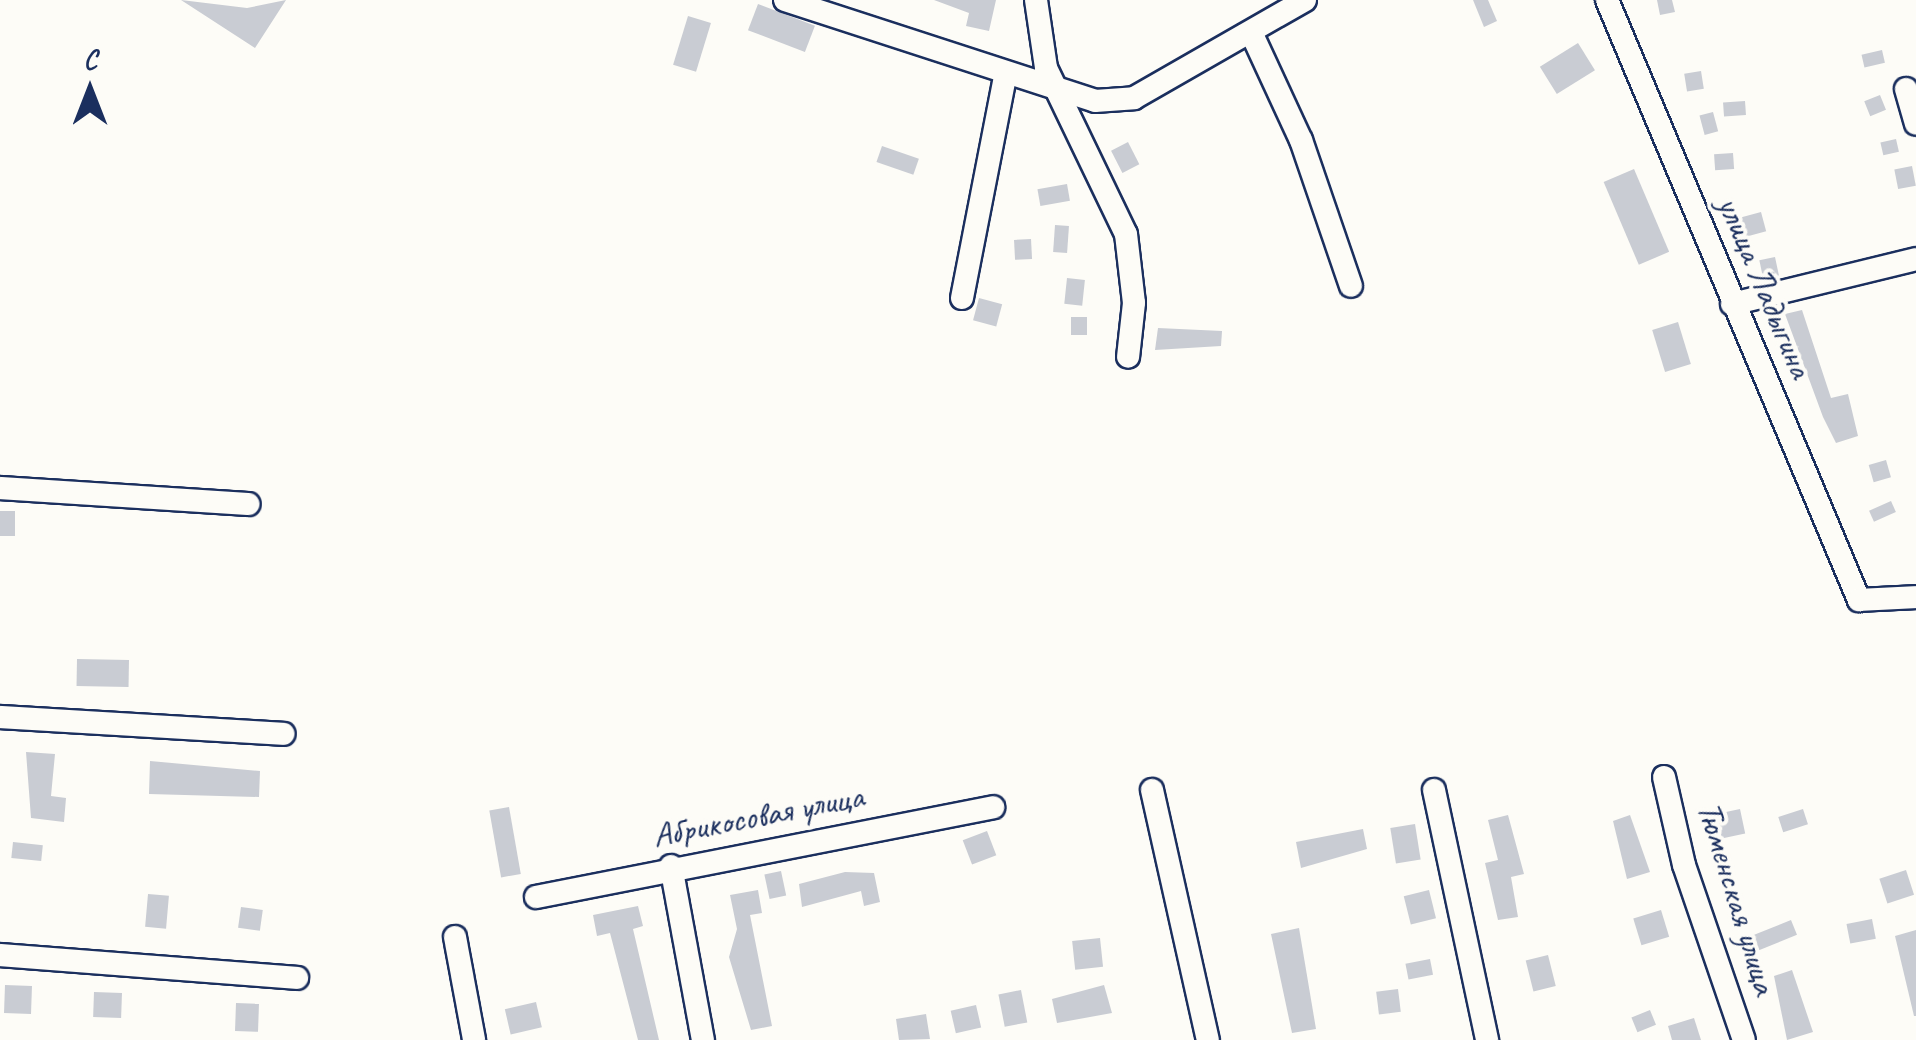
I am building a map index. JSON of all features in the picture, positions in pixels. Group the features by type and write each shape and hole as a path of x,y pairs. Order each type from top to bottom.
{"street":[{"path":"785,0 1056,92 1134,98 1306,0"},
{"path":"1036,0 1056,92 1126,234 1134,303 1128,357"},
{"name":"улица Ладыгина","path":"1606,0 1860,600 1916,597"},
{"path":"1251,32 1301,140 1350,286"},
{"path":"962,298 1005,77"},
{"path":"1906,90 1916,124"},
{"path":"1732,304 1916,259"},
{"path":"0,488 248,504"},
{"path":"0,717 283,734"},
{"name":"Тюменская улица","path":"1664,777 1684,865 1744,1040"},
{"path":"1152,790 1208,1040"},
{"path":"1434,790 1487,1040"},
{"name":"Абрикосовая улица","path":"536,897 672,866 993,808"},
{"path":"672,866 704,1040"},
{"path":"455,936 474,1040"},
{"path":"0,954 298,978"}],"building":[{"path":"181,0 247,8 286,0 255,48"},
{"path":"934,0 996,0 989,31 966,26 969,13"},
{"path":"1473,0 1488,0 1497,21 1484,27"},
{"path":"1657,0 1672,0 1675,12 1660,15"},
{"path":"758,4 815,26 805,52 748,30"},
{"path":"688,16 711,23 696,72 673,65"},
{"path":"1578,43 1595,70 1557,94 1540,67"},
{"path":"1882,50 1885,63 1864,67 1862,55"},
{"path":"1701,71 1704,89 1687,91 1684,74"},
{"path":"1880,95 1886,110 1870,116 1864,101"},
{"path":"1745,101 1746,115 1724,117 1723,103"},
{"path":"1713,112 1718,131 1705,135 1699,116"},
{"path":"1896,139 1899,152 1883,155 1880,143"},
{"path":"1128,142 1139,164 1122,173 1111,151"},
{"path":"882,146 919,159 913,175 876,162"},
{"path":"1733,153 1734,169 1715,170 1714,154"},
{"path":"1912,166 1916,186 1898,189 1894,169"},
{"path":"1634,169 1669,252 1639,265 1604,182"},
{"path":"1067,184 1070,201 1040,206 1037,189"},
{"path":"1761,212 1766,231 1745,237 1740,218"},
{"path":"1055,225 1069,226 1067,253 1053,252"},
{"path":"1031,239 1032,259 1015,260 1014,240"},
{"path":"1775,257 1779,276 1763,279 1759,260"},
{"path":"1067,278 1085,280 1082,306 1064,304"},
{"path":"979,298 1002,304 996,326 973,320"},
{"path":"1802,310 1831,398 1848,394 1858,436 1836,443 1823,417 1785,314"},
{"path":"1071,317 1087,317 1087,335 1071,335"},
{"path":"1678,322 1691,364 1665,372 1652,330"},
{"path":"1158,328 1222,331 1221,346 1155,350"},
{"path":"1886,460 1891,477 1874,482 1869,465"},
{"path":"1891,501 1896,512 1874,522 1869,511"},
{"path":"0,511 15,511 15,536 0,536"},
{"path":"77,659 129,660 129,687 77,686"},
{"path":"26,752 55,754 51,796 66,798 64,822 31,818"},
{"path":"150,761 260,771 259,797 149,794"},
{"path":"509,807 521,874 501,877 489,810"},
{"path":"1740,809 1745,833 1722,838 1717,814"},
{"path":"1803,809 1808,824 1783,832 1778,817"},
{"path":"1508,815 1524,874 1511,877 1518,917 1498,920 1485,863 1498,860 1488,820"},
{"path":"1630,815 1650,872 1627,879 1613,821"},
{"path":"1415,824 1421,860 1396,863 1390,828"},
{"path":"1363,829 1367,849 1301,868 1296,842"},
{"path":"987,831 996,855 972,865 963,840"},
{"path":"13,842 43,845 41,861 11,858"},
{"path":"1906,870 1914,895 1887,903 1879,879"},
{"path":"781,871 786,895 770,899 764,875"},
{"path":"845,872 874,873 880,902 864,906 861,891 802,907 799,884"},
{"path":"758,890 762,913 750,915 772,1026 751,1030 729,957 737,929 730,895"},
{"path":"1429,890 1436,918 1411,924 1404,896"},
{"path":"148,894 169,896 166,929 145,927"},
{"path":"638,906 643,926 633,929 659,1040 638,1040 610,933 597,936 593,915"},
{"path":"241,907 263,910 260,931 238,928"},
{"path":"1661,910 1669,937 1641,945 1633,918"},
{"path":"1872,919 1876,939 1850,944 1846,924"},
{"path":"1791,920 1797,935 1759,950 1753,935"},
{"path":"1299,928 1316,1029 1292,1033 1271,934"},
{"path":"1916,930 1916,1016 1914,1016 1895,936"},
{"path":"1100,938 1103,967 1075,970 1072,941"},
{"path":"1548,955 1556,986 1533,992 1526,961"},
{"path":"1430,959 1433,975 1409,979 1405,964"},
{"path":"1792,970 1813,1032 1787,1040 1774,976"},
{"path":"5,985 32,986 31,1014 4,1013"},
{"path":"1104,985 1112,1013 1057,1023 1052,999"},
{"path":"1398,989 1401,1012 1379,1015 1376,992"},
{"path":"1021,990 1027,1022 1005,1027 998,994"},
{"path":"94,992 122,993 121,1018 93,1017"},
{"path":"536,1002 542,1027 511,1035 505,1009"},
{"path":"236,1003 259,1004 258,1032 235,1031"},
{"path":"976,1005 981,1027 956,1033 951,1011"},
{"path":"1650,1010 1656,1025 1637,1032 1631,1017"},
{"path":"926,1014 930,1039 899,1040 896,1019"},
{"path":"1694,1018 1701,1040 1672,1040 1668,1026"}]}
